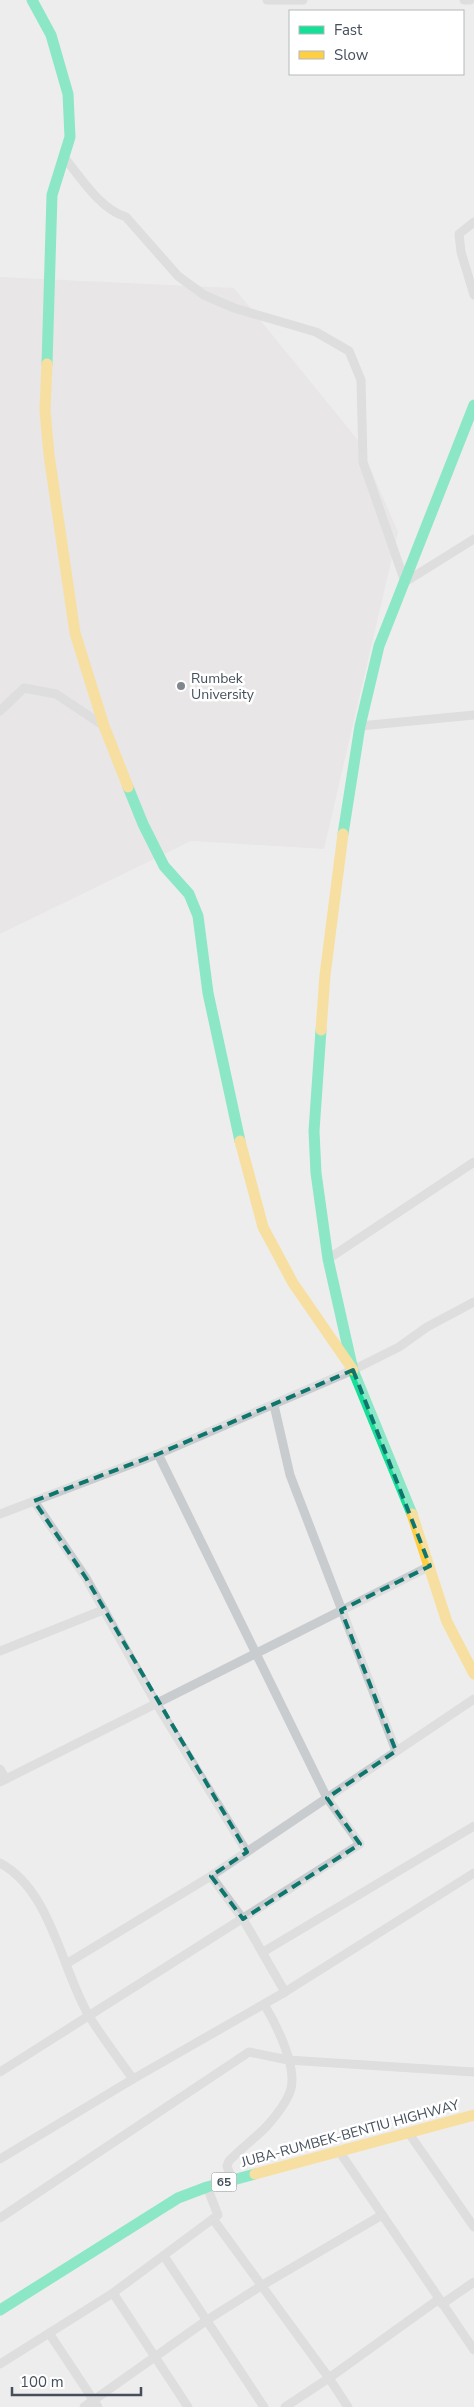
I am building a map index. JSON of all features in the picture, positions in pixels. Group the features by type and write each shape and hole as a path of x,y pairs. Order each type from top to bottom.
{"street":[{"path":"32,0 51,35 68,94 70,137 52,195 52,241 47,324 46,419 49,454 75,633 104,726 144,824 164,866 189,894 198,916 208,993 240,1138 263,1227 292,1282 353,1370"},
{"path":"267,0 303,0"},
{"path":"464,0 470,0"},
{"path":"64,157 92,192 116,214 126,217 178,276 204,295 234,308 316,332 349,351 361,380 363,462 405,582"},
{"path":"474,222 459,234 461,252 474,295"},
{"path":"474,405 380,646 360,726 331,922 314,1131 316,1173 328,1259 353,1370 410,1509 447,1622 474,1674"},
{"path":"405,582 474,539"},
{"path":"0,711 24,688 56,694 104,726"},
{"path":"360,726 474,715"},
{"path":"328,1259 474,1162"},
{"path":"0,1514 158,1454 353,1370 399,1347 427,1327 474,1302"},
{"path":"274,1405 290,1475 396,1751"},
{"path":"0,2072 360,1844 327,1798 254,1653 158,1454"},
{"path":"34,1501 86,1578 156,1703 247,1852"},
{"path":"0,1769 3,1780 430,1566"},
{"path":"0,1651 103,1610"},
{"path":"66,1964 247,1852 474,1699"},
{"path":"262,1952 474,1826"},
{"path":"0,1863 14,1870 28,1884 38,1902 88,2015 133,2078"},
{"path":"0,2158 133,2078 286,1992 474,1873"},
{"path":"210,1876 243,1919 286,1992"},
{"path":"232,2180 227,2166 228,2161 266,2127 291,2091 293,2079 288,2060 276,2024 264,2004"},
{"path":"0,2218 249,2052 288,2060 474,2072"},
{"name":"JUBA-RUMBEK-BENTIU HIGHWAY","path":"0,2310 178,2198 207,2187 474,2115"},
{"path":"408,2132 474,2227"},
{"path":"339,2151 474,2350"},
{"path":"0,2364 113,2293 218,2215 207,2187"},
{"path":"84,2407 96,2404 207,2320 260,2286 382,2215"},
{"path":"213,2219 348,2407"},
{"path":"164,2256 264,2407"},
{"path":"285,2407 441,2301 474,2282"},
{"path":"113,2293 188,2407"},
{"path":"49,2333 96,2404"}],"highlighted area":[{"path":"353,1370 430,1566 341,1610 396,1751 327,1798 360,1844 243,1919 211,1876 247,1852 86,1578 34,1501 158,1454"}],"shaded area":[{"name":"Rumbek University","path":"0,277 234,288 358,440 398,532 324,849 191,841 0,934"}],"traffic: fast":[{"path":"32,0 51,35 68,94 70,137 52,195 47,364"},
{"path":"343,834 360,726 379,646 474,405"},
{"path":"128,787 143,824 164,866 189,894 198,916 208,993 240,1141"},
{"path":"321,1030 314,1131 316,1173 328,1259 353,1370 412,1514"},
{"path":"0,2310 178,2198 207,2187 255,2174"}],"traffic: slow":[{"path":"47,364 45,410 49,455 75,633 104,726 128,787"},
{"path":"321,1030 325,975 343,834"},
{"path":"240,1141 263,1227 293,1283 353,1370"},
{"path":"412,1514 447,1622 474,1674"},
{"path":"255,2174 474,2115"}],"place":[{"name":"Rumbek University","path":"181,686"}]}
